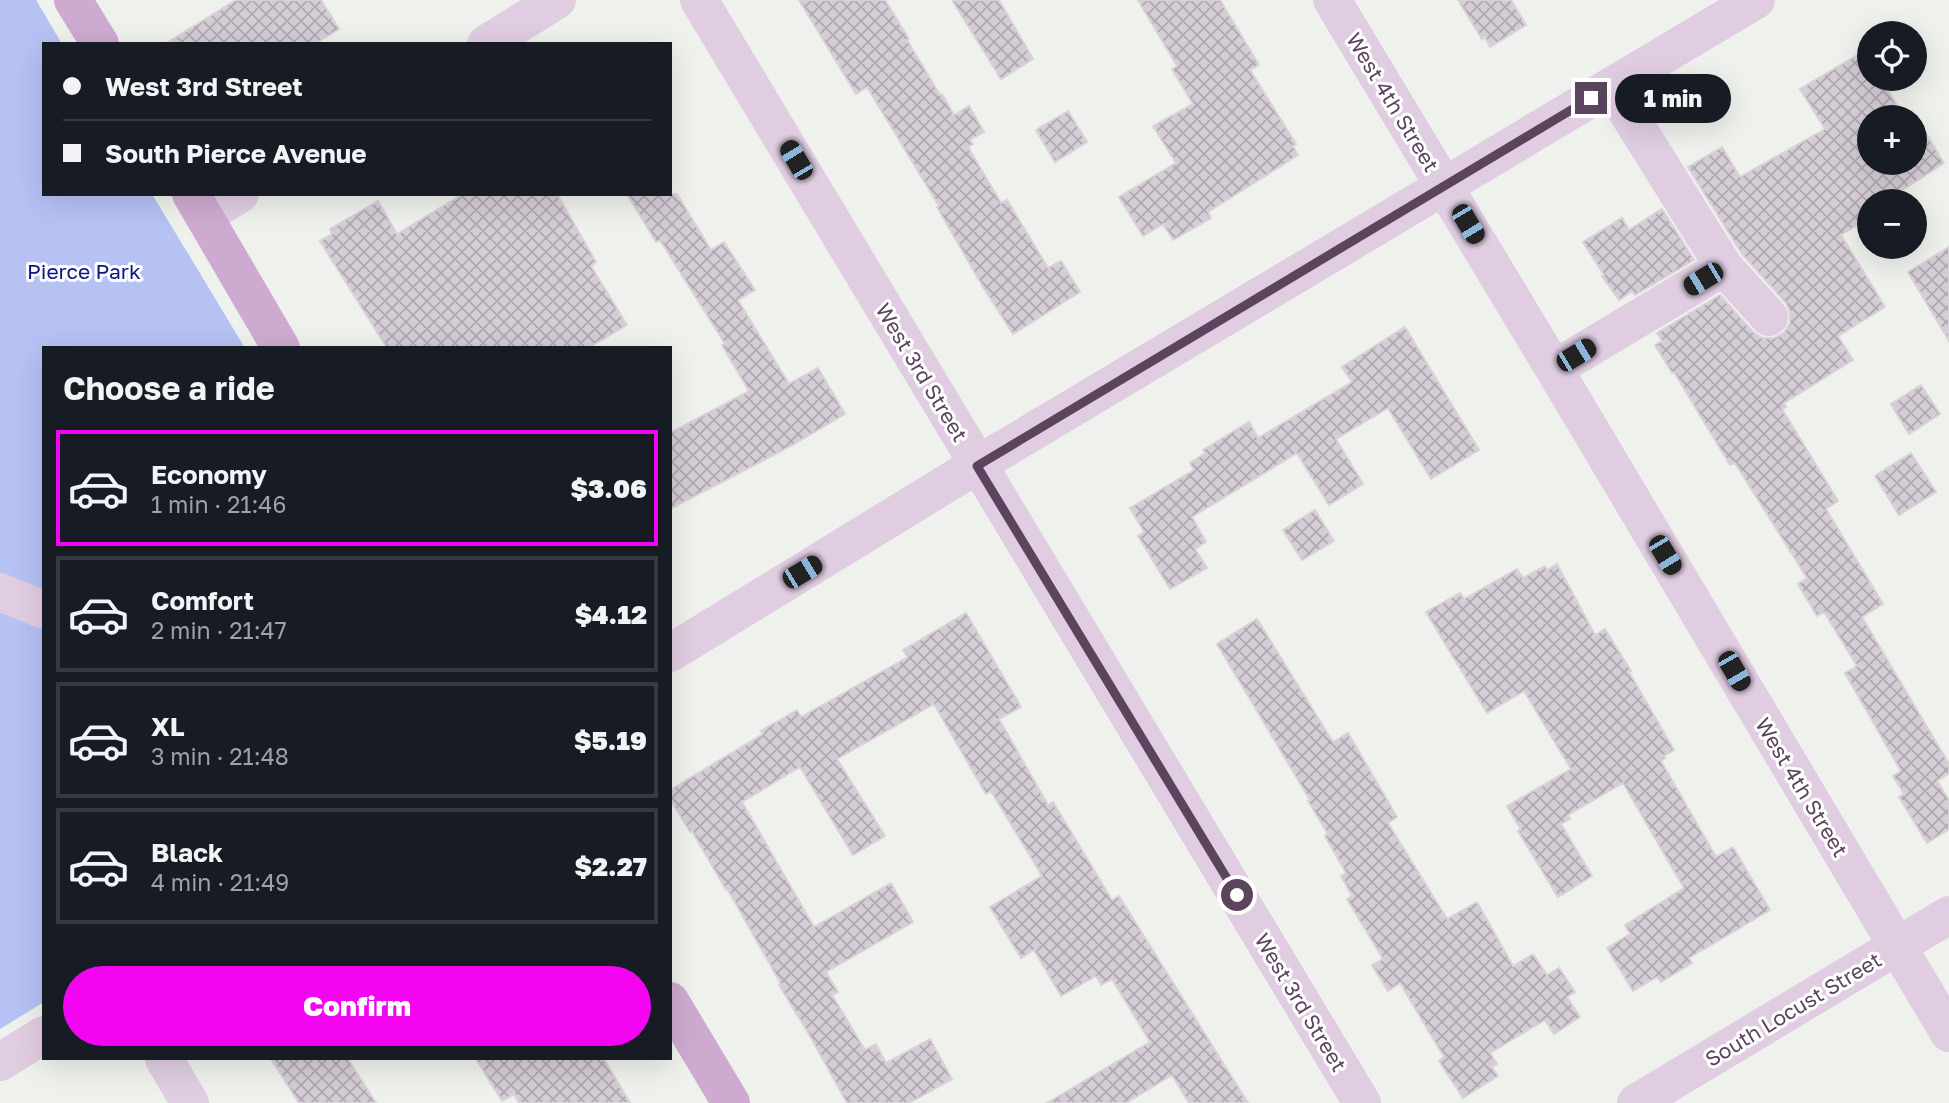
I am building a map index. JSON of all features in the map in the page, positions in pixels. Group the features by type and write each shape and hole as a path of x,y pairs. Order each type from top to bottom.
{"main road":[{"path":"72,0 99,42"},
{"path":"197,205 280,346"},
{"path":"672,1004 732,1103"}],"street":[{"path":"489,42 557,0"},
{"name":"West 3rd Street","path":"699,0 1362,1103"},
{"name":"West 4th Street","path":"1332,0 1949,1033"},
{"path":"672,652 1756,0"},
{"path":"1611,86 1724,267 1769,317"},
{"path":"197,205 232,196"},
{"path":"1554,369 1724,267"},
{"path":"0,592 42,609"},
{"name":"South Locust Street","path":"1636,1103 1949,915"},
{"path":"0,1062 42,1036"},
{"path":"165,1060 190,1103"}],"green space":[{"name":"Pierce Park","path":"0,0 36,0 61,42 42,42 42,196 153,196 244,346 42,346 42,1003 0,1029"}],"building":[{"path":"236,0 321,0 339,29 318,42 168,42"},
{"path":"799,0 885,0 954,115 969,106 984,132 970,140 973,144 968,147 1001,203 1007,200 1048,268 1061,261 1080,292 1013,334 867,87 856,94"},
{"path":"952,0 999,0 1033,59 1001,79"},
{"path":"1138,0 1220,0 1259,65 1250,70 1296,144 1293,146 1298,155 1208,212 1211,218 1173,240 1163,224 1143,236 1119,197 1176,163 1153,126 1193,104 1172,69 1177,66"},
{"path":"1458,0 1511,0 1526,25 1490,47 1485,37 1482,39"},
{"path":"1857,55 1857,91 1888,91 1897,105 1857,105 1857,175 1926,175 1904,189 1857,189 1857,225 1841,235 1885,307 1838,336 1853,360 1784,403 1786,407 1782,409 1838,501 1826,509 1883,604 1862,617 1949,764 1949,773 1937,781 1949,800 1949,829 1927,843 1899,797 1904,794 1893,776 1901,771 1845,673 1857,666 1824,612 1817,616 1798,584 1807,578 1735,463 1730,465 1655,345 1662,341 1657,333 1720,295 1753,332 1762,338 1774,338 1784,333 1790,323 1786,303 1742,254 1688,167 1722,147 1740,177 1825,129 1800,89"},
{"path":"1068,111 1087,142 1055,162 1036,130"},
{"path":"1927,135 1944,163 1927,174"},
{"path":"677,194 711,250 724,242 755,290 738,300 789,384 818,368 845,414 789,447 672,508 672,432 749,391 722,345 725,344 660,240 656,242 628,196"},
{"path":"460,196 558,196 596,262 591,266 627,325 591,346 386,346 320,241 332,234 330,229 378,201 397,234"},
{"path":"1662,209 1694,260 1635,295 1632,291 1619,300 1583,242 1622,218 1629,230"},
{"path":"1949,247 1949,341 1908,272"},
{"path":"1405,327 1479,450 1431,479 1388,408 1336,439 1363,484 1329,505 1297,453 1192,517 1206,542 1195,549 1207,568 1170,589 1138,536 1144,532 1130,508 1194,470 1190,463 1205,453 1203,450 1249,422 1258,438 1352,382 1342,367"},
{"path":"1921,385 1940,414 1909,434 1891,404"},
{"path":"1911,453 1936,492 1899,515 1875,476"},
{"path":"1315,510 1334,541 1302,560 1283,530"},
{"path":"1557,564 1595,635 1605,629 1674,750 1661,761 1716,857 1733,847 1770,910 1689,958 1692,963 1661,982 1657,977 1633,991 1607,948 1630,934 1625,925 1684,888 1623,783 1568,815 1570,819 1561,824 1592,876 1558,897 1518,831 1521,830 1507,806 1571,769 1524,691 1487,713 1426,612 1460,593 1464,599 1517,569 1523,578 1545,566 1547,570"},
{"path":"966,613 1021,707 999,719 1048,805 1053,802 1112,900 1119,896 1248,1103 1189,1103 1172,1075 1126,1103 1047,1103 1150,1042 1112,979 1101,985 1096,976 1061,996 1034,950 1021,958 990,907 1042,876 991,791 986,794 934,704 837,759 885,836 853,855 800,767 742,802 814,927 891,883 913,922 826,972 838,992 832,995 865,1050 876,1044 886,1063 930,1039 952,1079 909,1103 847,1103 728,890 672,802 672,789 763,734 761,731 797,710 801,717 908,657 903,650"},
{"path":"1257,619 1333,742 1348,733 1397,817 1388,823 1447,919 1477,902 1513,966 1533,954 1547,975 1559,968 1575,992 1567,997 1580,1017 1554,1034 1545,1020 1490,1053 1497,1064 1492,1067 1498,1076 1463,1098 1439,1061 1444,1057 1400,983 1388,991 1372,965 1383,959 1347,899 1352,896 1341,876 1346,873 1325,836 1328,834 1217,644"},
{"path":"272,1060 349,1060 376,1103 299,1103"},
{"path":"477,1060 605,1060 630,1103 519,1103 514,1094 502,1101"}],"route":[{"path":"1237,895 977,466 1591,98"}]}
